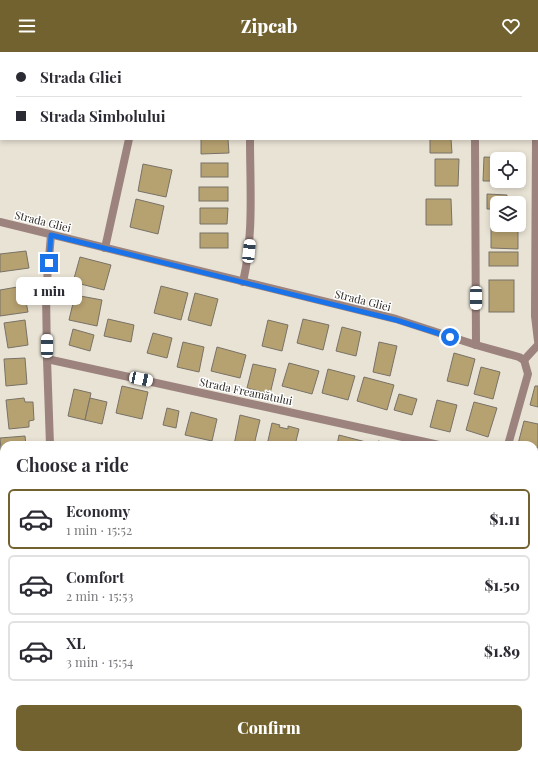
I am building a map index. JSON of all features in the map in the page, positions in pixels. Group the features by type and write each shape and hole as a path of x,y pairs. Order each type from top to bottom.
{"street":[{"path":"105,248 129,140"},
{"path":"243,282 248,262 250,240 250,140"},
{"path":"475,140 476,345"},
{"path":"536,140 535,316 538,341"},
{"name":"Strada Gliei","path":"0,222 396,320 520,357 524,360"},
{"path":"50,441 46,292 51,235"},
{"path":"509,441 528,374 524,360 538,345"},
{"name":"Strada Freamătului","path":"47,359 421,441"}],"building":[{"path":"201,140 228,140 229,153 201,154"},
{"path":"430,140 451,140 452,153 430,153"},
{"path":"484,157 490,157 490,181 483,181"},
{"path":"435,159 459,159 458,186 435,186"},
{"path":"201,163 228,163 228,177 201,177"},
{"path":"143,164 172,170 166,197 138,191"},
{"path":"199,187 228,187 228,201 199,201"},
{"path":"487,194 507,195 490,196 490,209 487,209"},
{"path":"136,199 164,206 158,234 130,227"},
{"path":"426,199 451,199 452,225 426,225"},
{"path":"200,208 228,208 227,224 200,224"},
{"path":"491,232 518,232 518,249 491,248"},
{"path":"200,233 228,233 228,248 200,248"},
{"path":"26,251 29,268 0,272 0,254"},
{"path":"489,252 518,252 518,266 489,266"},
{"path":"80,257 111,265 104,290 73,282"},
{"path":"489,280 514,280 514,312 489,312"},
{"path":"23,286 28,312 0,316 0,290"},
{"path":"161,286 188,293 181,320 154,313"},
{"path":"195,293 218,299 211,326 188,320"},
{"path":"75,295 102,300 97,326 69,320"},
{"path":"108,319 134,325 131,342 104,336"},
{"path":"303,319 329,325 323,350 297,343"},
{"path":"25,320 28,345 8,348 4,323"},
{"path":"268,320 288,325 282,351 262,346"},
{"path":"342,327 361,332 356,356 336,351"},
{"path":"73,329 94,335 90,351 69,345"},
{"path":"153,333 172,338 167,358 147,353"},
{"path":"183,342 204,347 199,372 177,367"},
{"path":"379,342 397,346 390,376 373,372"},
{"path":"217,347 246,355 240,378 211,371"},
{"path":"454,353 475,359 468,386 447,381"},
{"path":"25,358 27,384 6,386 4,359"},
{"path":"289,363 319,371 312,394 282,386"},
{"path":"253,364 276,369 270,394 247,388"},
{"path":"481,367 500,372 493,399 474,394"},
{"path":"328,369 355,376 348,400 322,393"},
{"path":"364,377 394,385 387,410 357,401"},
{"path":"122,386 148,392 142,419 116,413"},
{"path":"535,386 538,386 538,407 530,405"},
{"path":"74,389 91,393 85,420 68,416"},
{"path":"399,394 417,399 412,415 394,410"},
{"path":"24,398 25,402 33,402 34,420 29,421 29,427 9,429 6,400"},
{"path":"90,398 107,402 102,424 85,420"},
{"path":"437,400 457,405 450,432 430,427"},
{"path":"474,402 497,408 488,437 466,430"},
{"path":"167,408 179,411 176,428 163,425"},
{"path":"191,412 217,419 212,441 185,435"},
{"path":"240,415 260,420 255,441 235,441"},
{"path":"524,421 538,424 538,441 519,441"},
{"path":"272,423 280,425 279,427 288,429 288,426 299,429 296,441 268,441"},
{"path":"339,435 362,441 338,441"},
{"path":"25,436 26,441 0,441 0,438"}],"route":[{"path":"49,263 51,235 396,320 450,337"}]}
